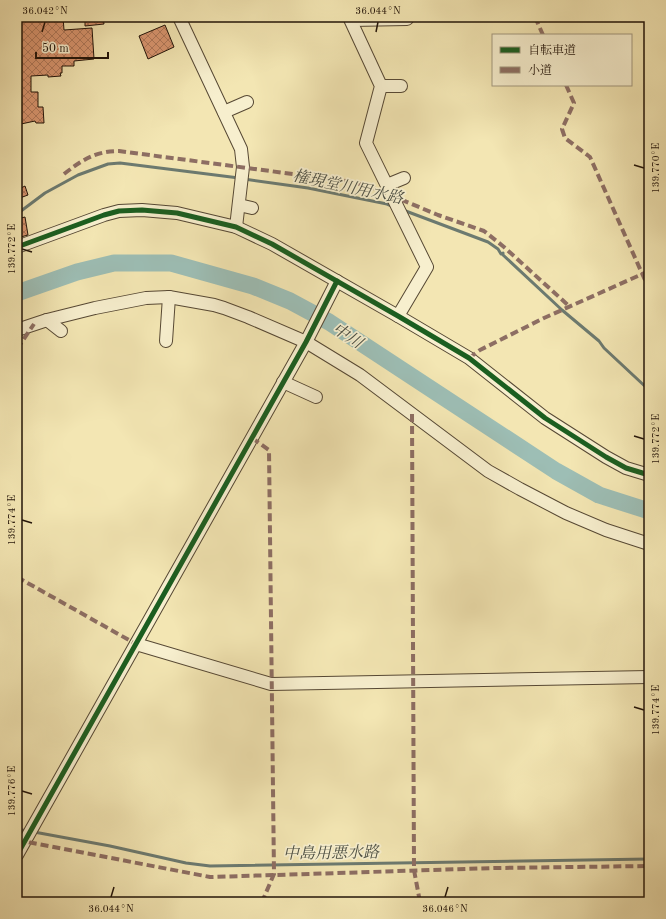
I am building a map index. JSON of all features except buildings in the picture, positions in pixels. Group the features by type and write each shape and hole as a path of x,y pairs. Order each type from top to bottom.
{"street":[{"path":"179,17 241,149 244,167 236,227"},
{"path":"398,316 427,266 366,143 381,86 350,19 407,19"},
{"path":"381,86 401,86"},
{"path":"224,112 247,102"},
{"path":"387,185 404,178"},
{"path":"239,205 252,208"},
{"path":"17,247 104,215 119,211 142,210 177,213 236,227 272,244 335,284 398,316 469,358 545,418 626,468 649,475"},
{"path":"17,856 308,338 335,284"},
{"path":"166,341 169,297"},
{"path":"17,330 47,320 95,308 146,298 169,297 224,308 308,338 488,471 566,513 606,530 649,544"},
{"path":"47,320 60,331"},
{"path":"283,382 316,397"},
{"path":"136,644 271,684 649,677"}],"waterway":[{"name":"権現堂川用水路","path":"17,214 45,193 78,175 108,164 120,163 239,178"},
{"name":"権現堂川用水路","path":"244,179 308,188 387,204 394,207"},
{"name":"権現堂川用水路","path":"403,210 488,242 498,249 501,254 503,253 503,255 562,310 599,341 604,348 649,390"},
{"name":"中川","path":"17,293 77,272 114,263 171,263 253,286 290,301 329,322 556,471 599,495 649,511"},
{"name":"中島用悪水路","path":"17,829 27,831"},
{"name":"中島用悪水路","path":"34,832 110,846 186,863 210,866 649,859"}],"marked path":[{"path":"535,17 543,34"},
{"path":"566,86 574,103 562,129 565,138 590,157 649,289"},
{"path":"64,174 77,164 90,157 111,151 119,151 353,182 376,189 438,215 484,231 504,247 569,306"},
{"path":"469,358 480,350 544,318 649,271"},
{"path":"17,349 34,324"},
{"path":"412,414 414,870 420,902"},
{"path":"252,438 269,450 274,874 262,902"},
{"path":"17,577 136,644"},
{"path":"17,840 210,877 497,868 649,866"}],"cycle path":[{"path":"17,247 104,215 119,211 142,210 177,213 236,227 272,244 469,358 545,418 626,468 649,475"},
{"path":"17,855 306,342 337,281"}]}
